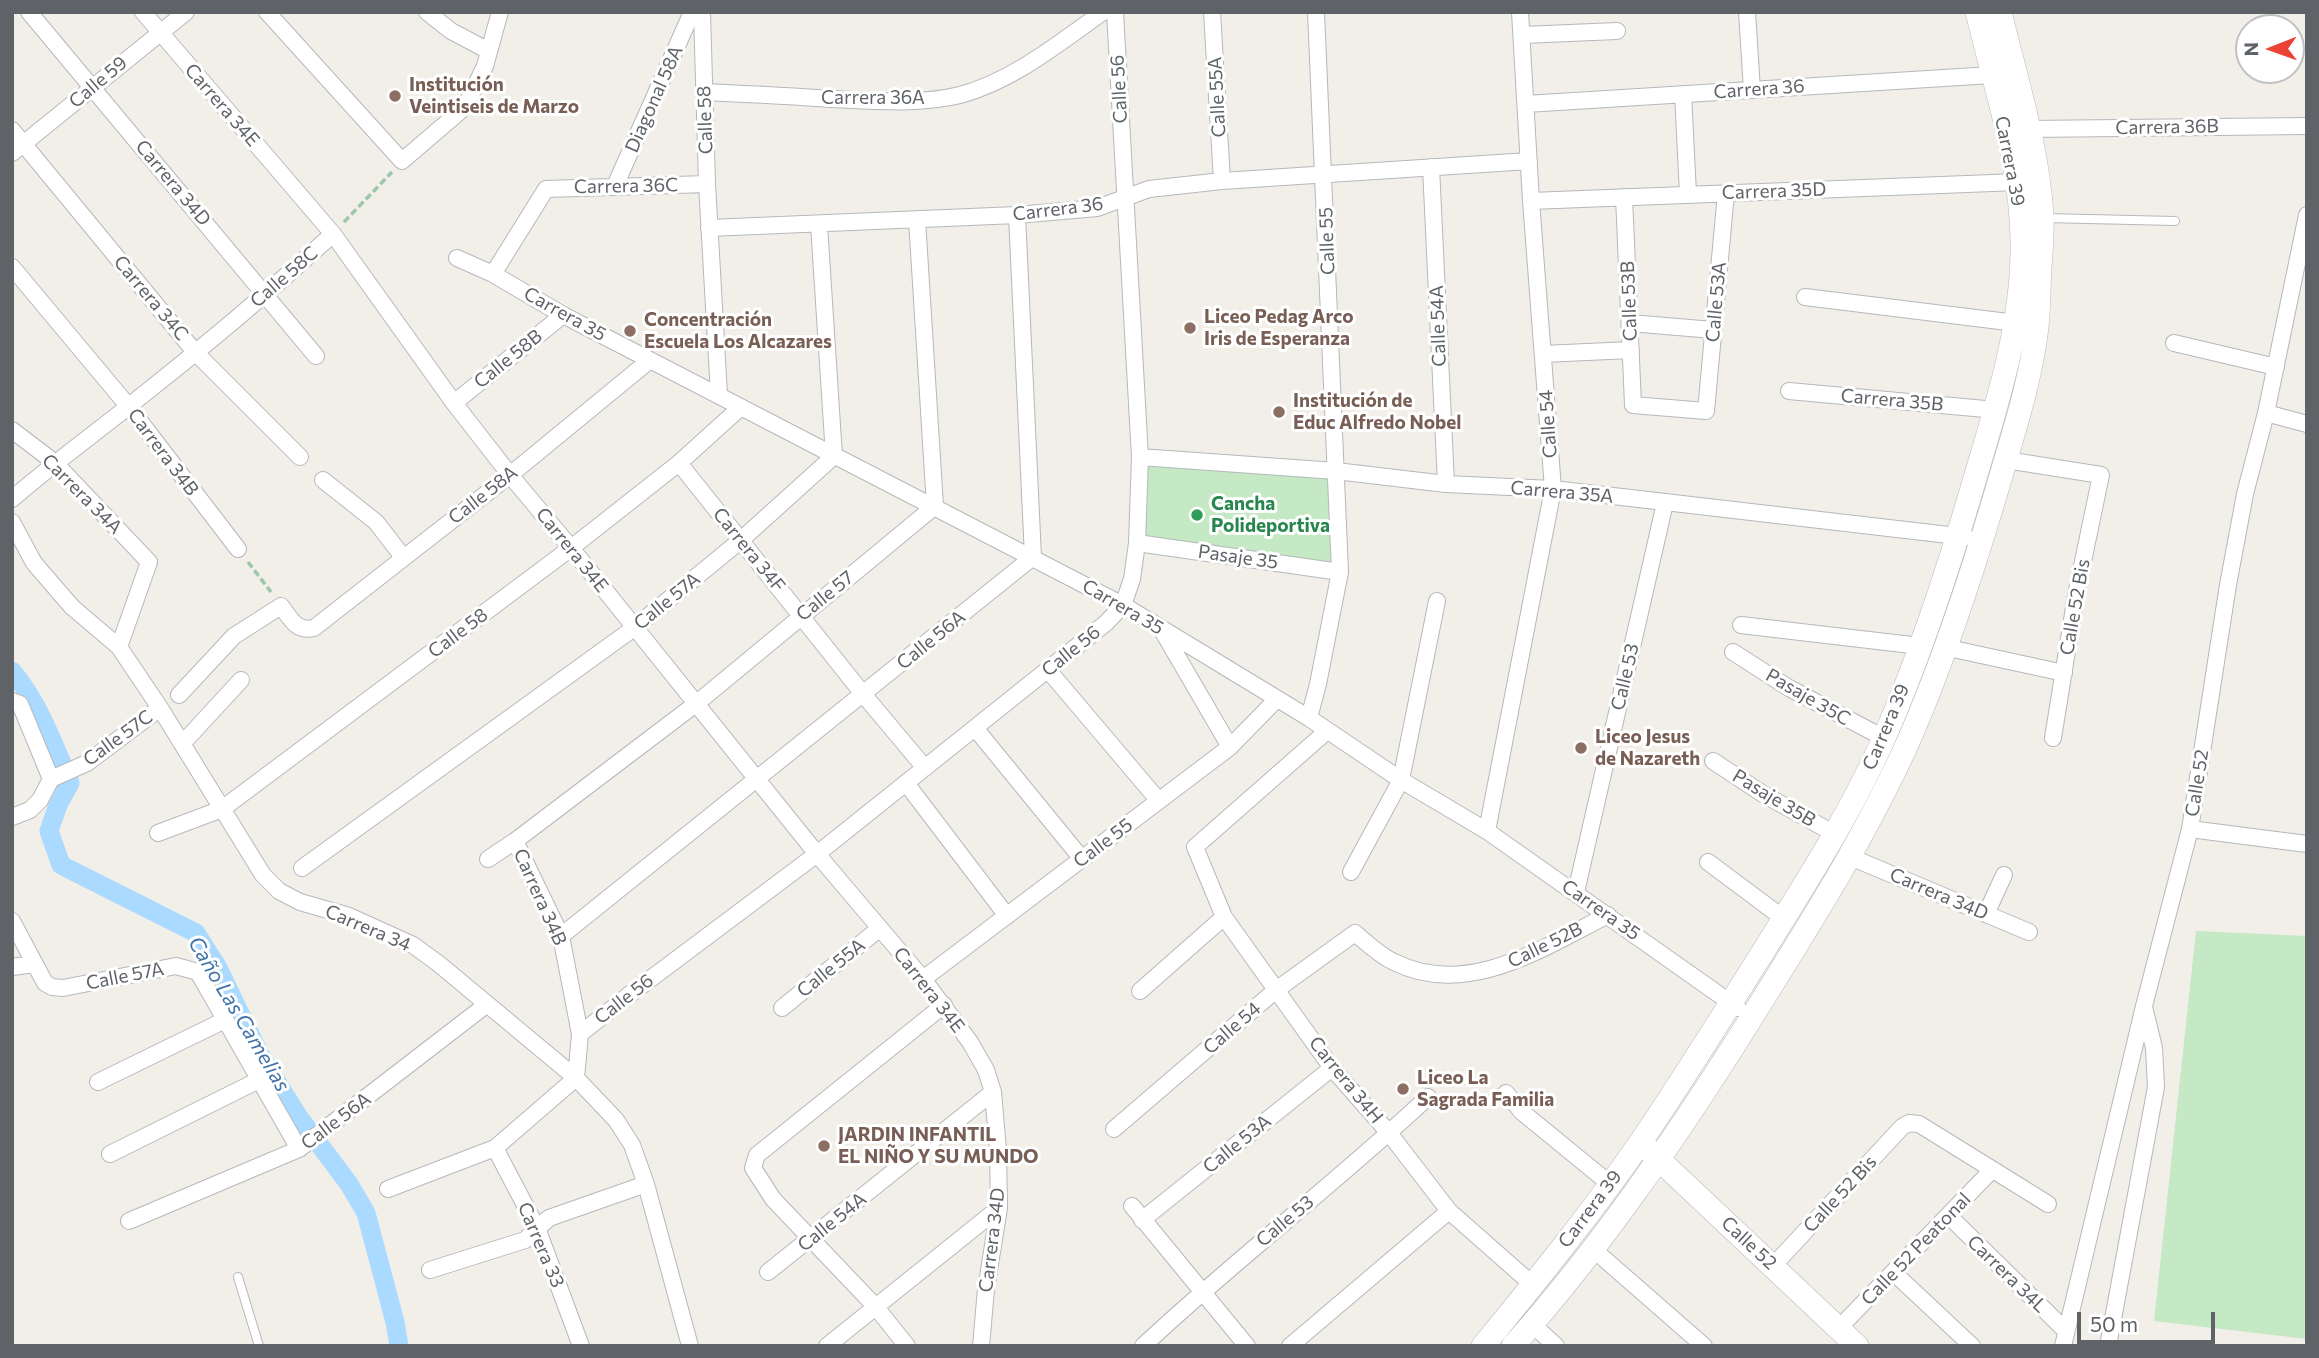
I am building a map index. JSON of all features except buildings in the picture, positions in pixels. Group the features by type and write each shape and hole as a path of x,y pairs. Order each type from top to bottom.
{"main road":[{"name":"Carrera 39","path":"1483,1346 1533,1285 1640,1142 1731,1002 1835,834 1884,738 1920,646 1958,536 1996,410 2016,323 2022,253 2018,182 1977,12"},
{"name":"Carrera 39","path":"1513,1346 1593,1249 1659,1160 1805,933 1905,749 1944,647 1983,539 2022,398 2037,329 2042,218 2028,128 2000,12"},
{"name":"Calle 52","path":"1640,1142 1857,1346"}],"street":[{"name":"Carrera 34D","path":"29,12 316,355"},
{"name":"Carrera 34E","path":"143,12 333,234 454,403 510,475 817,854 944,1005 986,1070 993,1092"},
{"name":"Calle 59","path":"18,148 186,12"},
{"path":"267,12 402,161 465,107 485,66 500,12"},
{"path":"428,12 451,32 489,51"},
{"name":"Diagonal 58A","path":"615,186 692,12"},
{"name":"Calle 58","path":"702,12 707,184 719,395"},
{"name":"Carrera 36A","path":"704,92 887,101 960,95 1000,79 1045,54 1103,12"},
{"name":"Calle 56","path":"580,1034 817,854 1106,623 1123,605 1132,579 1137,543 1140,457 1115,12"},
{"name":"Calle 55A","path":"1212,12 1222,181"},
{"name":"Calle 55","path":"1309,718 1340,572 1316,12"},
{"name":"Calle 54","path":"1487,831 1553,489 1520,12"},
{"path":"1747,12 1752,90"},
{"path":"1522,35 1616,31"},
{"name":"Carrera 36","path":"1526,104 1992,75"},
{"path":"1683,94 1688,194"},
{"name":"Carrera 36B","path":"2028,128 2307,126"},
{"name":"Carrera 34C","path":"12,130 18,148 195,352 300,457"},
{"name":"Carrera 36","path":"709,228 1017,215 1097,208 1149,189 1222,181 1529,161"},
{"name":"Calle 54A","path":"1431,167 1446,484"},
{"name":"Carrera 35D","path":"1531,201 2018,182"},
{"name":"Carrera 36C","path":"493,274 546,189 707,184"},
{"name":"Calle 53A","path":"1633,405 1706,411 1726,193"},
{"name":"Calle 53B","path":"1624,197 1633,405"},
{"path":"1017,215 1033,557"},
{"name":"Calle 52","path":"2064,1338 2144,1006 2190,829 2245,494 2266,413 2307,215"},
{"path":"917,220 935,506"},
{"path":"819,225 834,456"},
{"name":"Calle 58C","path":"12,499 54,462 128,407 266,295 333,234"},
{"name":"Carrera 35","path":"457,258 493,274 563,315 1123,605 1309,718 1401,780 1487,831 1751,1018"},
{"name":"Carrera 34B","path":"12,267 128,407 238,549"},
{"path":"1805,297 2016,323"},
{"name":"Calle 58B","path":"454,403 563,315"},
{"path":"1630,323 1713,330"},
{"path":"2174,344 2276,367"},
{"path":"1543,354 1631,350"},
{"name":"Calle 58A","path":"281,606 296,626 304,630 314,628 510,475 650,360"},
{"name":"Carrera 35B","path":"1789,391 1996,410"},
{"name":"Calle 58","path":"158,833 222,809 571,548 679,463 741,407"},
{"path":"2266,413 2307,424"},
{"name":"Carrera 34A","path":"12,430 54,462 149,562 119,648"},
{"name":"Calle 57A","path":"302,867 634,628 741,540 834,456"},
{"name":"Carrera 35A","path":"1140,457 1336,471 1446,484 1553,489 1983,539"},
{"name":"Calle 52 Bis","path":"2006,460 2101,475 2076,595 2053,738"},
{"name":"Carrera 34F","path":"679,463 925,768"},
{"path":"323,480 376,522 402,557"},
{"name":"Calle 53","path":"1576,892 1665,503"},
{"name":"Calle 57","path":"488,859 516,841 697,703 935,506"},
{"name":"Carrera 34","path":"12,522 34,563 72,607 119,648 160,708 263,875 279,891 300,902 349,916 413,946 439,964 576,1078 616,1120 632,1145 646,1184 690,1346"},
{"name":"Pasaje 35","path":"1137,543 1340,572"},
{"name":"Calle 56A","path":"561,936 1033,557"},
{"path":"1351,872 1401,780 1437,601"},
{"path":"179,695 234,636 281,606"},
{"path":"1741,625 1920,646"},
{"path":"1162,629 1230,747"},
{"path":"1944,647 2064,673"},
{"name":"Pasaje 35C","path":"1733,652 1820,706 1884,738"},
{"path":"1048,670 1159,800"},
{"path":"182,744 241,680"},
{"name":"Calle 55","path":"923,979 1230,747 1277,699"},
{"path":"12,701 20,704 55,777 30,810 12,817"},
{"name":"Calle 57C","path":"55,777 87,763 160,708"},
{"path":"975,728 1082,859"},
{"name":"Carrera 34H","path":"1326,731 1195,847 1224,917 1332,1068 1389,1133 1449,1211 1533,1285"},
{"name":"Pasaje 35B","path":"1713,761 1763,794 1835,834"},
{"path":"906,783 1007,916"},
{"path":"2190,829 2307,844"},
{"name":"Carrera 34B","path":"516,841 561,936 580,1034 576,1078"},
{"name":"Carrera 34D","path":"1848,856 2029,932"},
{"path":"1708,862 1783,918"},
{"path":"1986,914 2004,875"},
{"name":"Calle 52B","path":"1355,933 1393,962 1416,970 1469,973 1495,969 1524,958 1608,915"},
{"path":"1140,991 1224,917"},
{"path":"12,920 35,964 12,968"},
{"name":"Calle 55A","path":"782,1007 880,929"},
{"name":"Calle 54","path":"1114,1129 1276,990 1355,933"},
{"name":"Calle 57A","path":"35,964 45,983 63,988 176,966 198,972 225,1020"},
{"name":"Calle 56A","path":"129,1221 303,1146 486,1005"},
{"path":"907,1346 875,1306 773,1199 753,1168 757,1155 944,1005"},
{"path":"2108,1346 2157,1087 2154,1048 2144,1006"},
{"path":"98,1082 225,1020 259,1080 303,1146"},
{"name":"Calle 53A","path":"1142,1220 1332,1068"},
{"path":"388,1189 495,1147 576,1078"},
{"path":"110,1154 259,1080"},
{"name":"Carrera 34D","path":"981,1346 986,1289 999,1209 993,1092"},
{"name":"Calle 54A","path":"768,1272 993,1092"},
{"path":"1506,1093 1522,1112 1609,1184"},
{"name":"Calle 53","path":"1143,1346 1201,1292 1428,1097"},
{"name":"Calle 52 Bis","path":"1773,1266 1902,1127 1909,1123 1919,1125 1992,1170"},
{"name":"Carrera 33","path":"495,1147 537,1228 581,1346"},
{"path":"1992,1170 2048,1204"},
{"name":"Calle 52 Peatonal","path":"1839,1328 1992,1170"},
{"path":"430,1270 525,1240 549,1218 646,1184"},
{"path":"1132,1206 1247,1346"},
{"path":"827,1346 999,1209"},
{"path":"1290,1346 1449,1211"},
{"name":"Carrera 34L","path":"1949,1216 2064,1338"},
{"path":"1593,1249 1704,1346"},
{"path":"1894,1272 1972,1346"},
{"path":"1532,1324 1556,1346"}],"lane":[{"path":"2042,218 2175,221"},
{"path":"238,1277 260,1346"}],"path":[{"name":"Calle 58C","path":"333,234 402,161"},
{"path":"238,549 281,606"}],"green space":[{"path":"1140,457 1336,471 1340,572 1137,543"},
{"path":"2196,931 2307,936 2307,1339 2154,1321"}],"waterway":[{"name":"Caño Las Camelias","path":"12,671 38,710 70,783 58,805 49,831 61,865 196,933 217,966 259,1053 298,1116 349,1184 366,1213 399,1346"}],"place":[{"name":"Institución Veintiseis de Marzo","path":"395,96"},
{"name":"Liceo Pedag Arco Iris de Esperanza","path":"1190,328"},
{"name":"Concentración Escuela Los Alcazares","path":"630,331"},
{"name":"Institución de Educ Alfredo Nobel","path":"1279,412"},
{"name":"Cancha Polideportiva","path":"1197,515"},
{"name":"Liceo Jesus de Nazareth","path":"1581,748"},
{"name":"Liceo La Sagrada Familia","path":"1403,1089"},
{"name":"JARDIN INFANTIL EL NIÑO Y SU MUNDO","path":"824,1146"}]}
